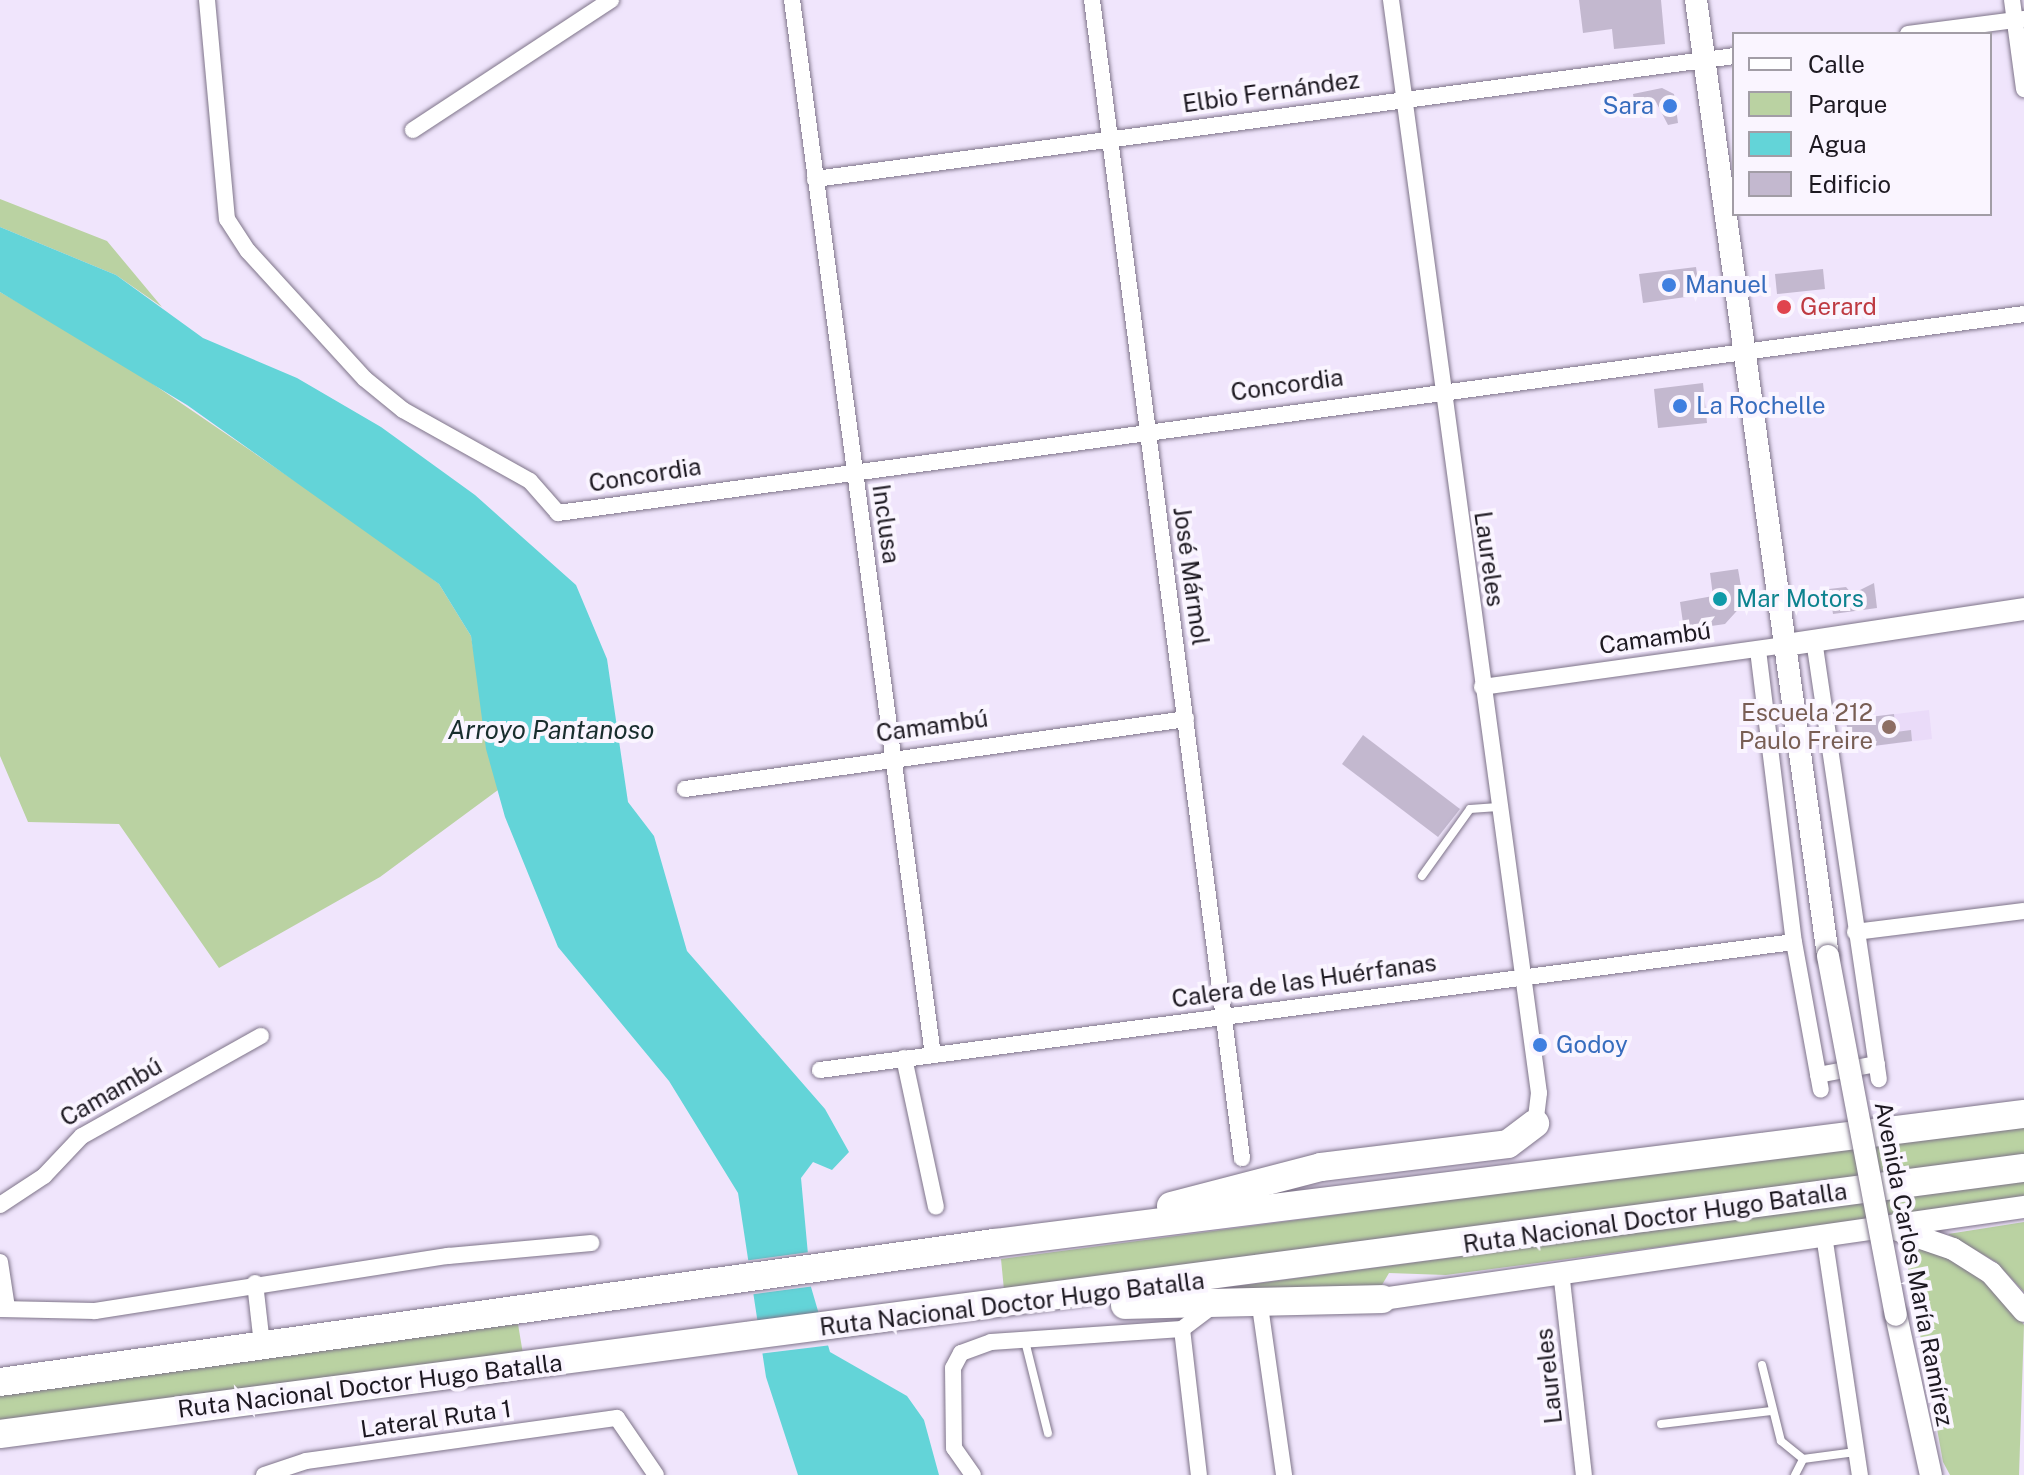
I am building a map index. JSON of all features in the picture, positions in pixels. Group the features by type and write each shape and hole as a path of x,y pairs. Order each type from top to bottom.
{"highway":[{"path":"0,1382 994,1243 2024,1114"},
{"path":"1026,1239 1310,1169 1508,1144 1535,1124"},
{"name":"Ruta Nacional Doctor Hugo Batalla","path":"0,1434 1041,1302 2024,1168"},
{"path":"1041,1302 1260,1306 1382,1299"}],"main road":[{"name":"Avenida Carlos María Ramírez","path":"1696,0 1828,956 1896,1315 1932,1473"},
{"name":"Camambú","path":"1786,645 2024,609"},
{"path":"1382,1299 2024,1207"},
{"name":"Avenida Carlos María Ramírez","path":"1885,1227 1953,1249 1991,1273 2024,1311"}],"street":[{"name":"Concordia","path":"207,0 227,219 248,251 365,379 425,423 530,481 558,513 854,467 1442,388 1745,353 2024,314"},
{"path":"413,130 611,0"},
{"name":"Inclusa","path":"792,0 933,1055"},
{"name":"José Mármol","path":"1092,0 1112,139 1146,428 1226,1015 1242,1158"},
{"name":"Laureles","path":"1391,0 1539,1093 1535,1124"},
{"path":"2012,0 2020,20 2024,89"},
{"path":"1924,32 2020,20"},
{"name":"Elbio Fernández","path":"815,179 1732,56"},
{"path":"1758,650 1794,942 1819,1082 1878,1072 1814,640"},
{"name":"Camambú","path":"1482,687 1786,645"},
{"name":"Camambú","path":"685,789 893,757 1186,719"},
{"path":"1855,932 2024,911"},
{"name":"Calera de las Huérfanas","path":"820,1070 1794,942"},
{"name":"Camambú","path":"0,1205 44,1176 82,1136 261,1036"},
{"path":"904,1058 936,1207"},
{"path":"1824,1235 1860,1475"},
{"path":"0,1262 4,1309 95,1311 255,1283 591,1243"},
{"name":"Laureles","path":"1561,1271 1584,1475"},
{"path":"255,1283 262,1344"},
{"path":"973,1475 954,1448 953,1368 961,1353 1025,1340 1182,1329 1213,1306"},
{"path":"1260,1306 1284,1475"},
{"path":"1182,1329 1199,1475"},
{"name":"Lateral Ruta 1","path":"275,1473 617,1418 656,1475"}],"lane":[{"path":"1422,876 1470,809 1498,807"},
{"path":"1025,1340 1048,1433"},
{"path":"1762,1365 1771,1411 1781,1441 1803,1459 1856,1452"},
{"path":"1661,1424 1771,1411"},
{"path":"1795,1475 1803,1459"}],"shaded area":[{"name":"Escuela 212 Paulo Freire","path":"1929,710 1932,739 1850,749 1846,720"}],"green space":[{"path":"0,199 107,241 162,307 116,275 0,227"},
{"path":"0,292 106,352 380,539 439,584 471,636 498,790 380,877 219,968 119,824 28,822 0,756"},
{"path":"2024,1124 2024,1155 1004,1290 1001,1259"},
{"path":"2024,1181 2024,1199 1446,1275 1389,1273 1379,1290 1170,1295"},
{"path":"2024,1222 2024,1292 1996,1262 1948,1234"},
{"path":"1903,1240 1955,1258 2006,1298 2024,1325 2019,1475 1950,1475 1943,1462"},
{"path":"518,1324 523,1354 0,1422 0,1392"}],"water":[{"name":"Arroyo Pantanoso","path":"0,227 116,275 203,338 297,378 381,427 475,495 576,585 607,659 628,802 654,836 687,951 825,1109 849,1152 832,1170 813,1162 801,1178 811,1287 830,1352 907,1396 924,1420 939,1475 798,1475 766,1377 738,1193 669,1081 558,947 505,817 486,749 471,636 439,584 187,405 0,292"}],"pier":[{"path":"810,1252 815,1286 748,1295 743,1261"},
{"path":"823,1315 832,1345 758,1354 753,1324"}],"building":[{"path":"1579,0 1661,0 1665,44 1614,49 1612,29 1583,33"},
{"name":"Sara","path":"1662,88 1674,94 1678,123 1668,125 1656,102 1635,106 1633,94"},
{"name":"Manuel","path":"1696,267 1700,295 1643,303 1639,274"},
{"path":"1823,269 1825,289 1777,294 1775,274"},
{"name":"La Rochelle","path":"1703,383 1707,423 1658,428 1654,389"},
{"name":"Mar Motors","path":"1738,569 1744,603 1725,624 1684,630 1680,602 1713,596 1710,573"},
{"path":"1874,583 1877,608 1833,614 1829,589 1846,587 1852,594"},
{"name":"Escuela 212 Paulo Freire","path":"1894,714 1896,732 1911,730 1912,741 1850,749 1846,720"},
{"path":"1363,735 1460,809 1438,837 1342,764"}],"place":[{"name":"Sara","path":"1670,106"},
{"name":"Manuel","path":"1669,285"},
{"name":"Gerard","path":"1784,307"},
{"name":"La Rochelle","path":"1680,406"},
{"name":"Mar Motors","path":"1720,599"},
{"name":"Escuela 212 Paulo Freire","path":"1889,727"},
{"name":"Godoy","path":"1540,1045"}]}
